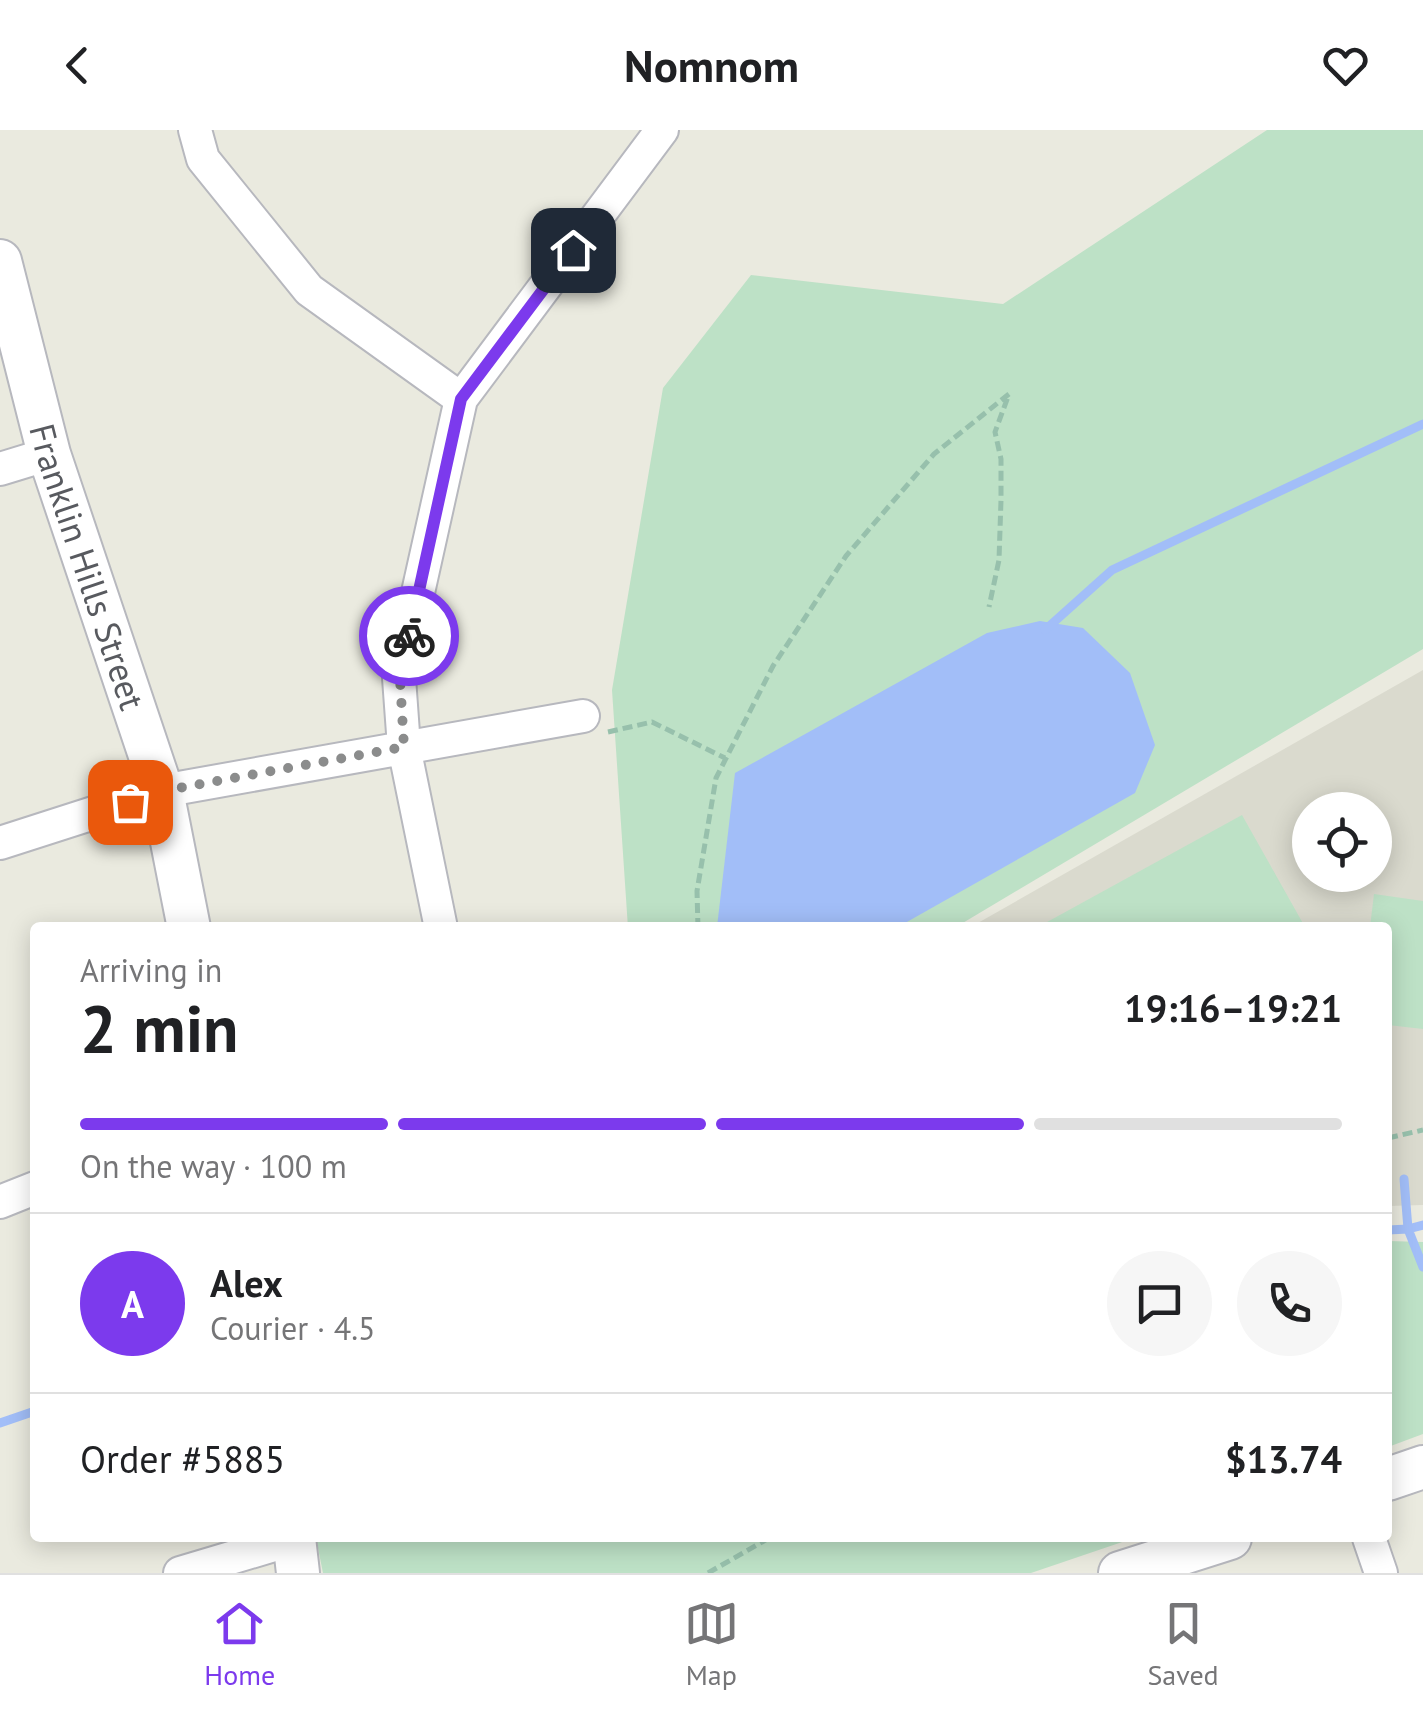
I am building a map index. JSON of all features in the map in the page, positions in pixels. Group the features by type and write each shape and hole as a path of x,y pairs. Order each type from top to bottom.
{"street":[{"path":"195,130 202,159 309,290 461,399"},
{"path":"440,922 404,747 400,678 461,399 662,130"},
{"name":"Franklin Hills Street","path":"0,261 49,454 162,791 188,922"},
{"path":"0,469 49,454"},
{"path":"0,843 162,791 404,747 592,724"},
{"path":"0,1202 30,1190"},
{"path":"1392,1478 1423,1466"},
{"path":"180,1573 281,1542"},
{"path":"294,1542 298,1573"},
{"path":"1120,1573 1217,1542"},
{"path":"1370,1542 1381,1573"}],"path":[{"path":"698,922 697,891 716,778 773,666 846,556 934,454 1009,394 995,432 1001,459 1000,560 989,608"},
{"path":"592,724 652,722 725,758"},
{"path":"1392,1137 1423,1130"},
{"path":"708,1573 762,1542"}],"shaded area":[{"path":"1423,670 1423,1205 1392,1206 1392,922 980,922"}],"green space":[{"path":"1267,130 1423,130 1423,649 964,922 628,922 612,690 663,388 751,275 1003,304"},
{"path":"1242,815 1302,922 1047,922"},
{"path":"1374,894 1423,901 1423,1029 1392,1025 1392,922 1371,922"},
{"path":"1392,1241 1423,1242 1423,1434 1392,1446"},
{"path":"317,1542 1122,1542 1031,1573 323,1573"}],"water":[{"path":"1040,621 1083,628 1130,673 1155,745 1135,793 907,922 718,922 735,773 987,633"}],"waterway":[{"path":"1045,630 1112,570 1423,424"},
{"path":"1404,1179 1408,1229 1423,1267"},
{"path":"1392,1230 1423,1225"},
{"path":"0,1423 30,1413"}],"way so far":[{"path":"130,802 162,791 404,747 400,678 409,636"}],"route":[{"path":"409,636 461,399 573,250"}]}
